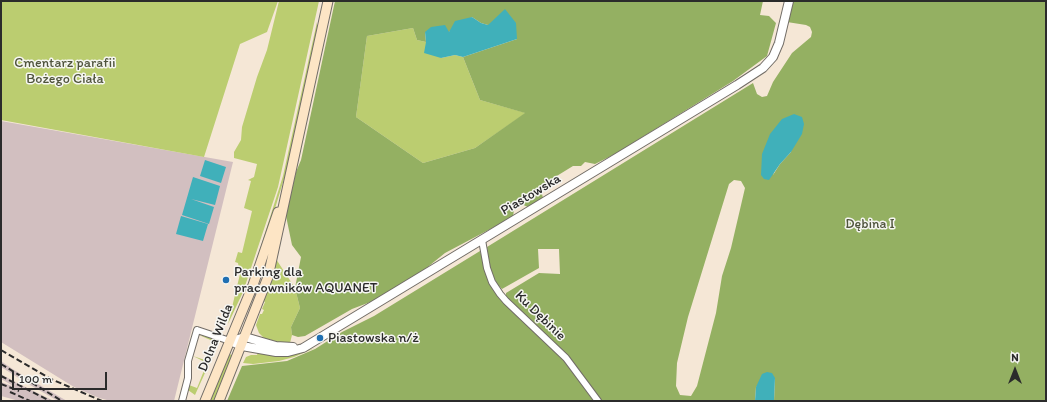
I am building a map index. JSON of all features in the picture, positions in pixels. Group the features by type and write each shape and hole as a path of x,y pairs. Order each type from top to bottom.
{"main road":[{"name":"Dolna Wilda","path":"219,401 268,277 328,1"},
{"name":"Dolna Wilda","path":"206,401 285,196"}],"street":[{"name":"Piastowska","path":"182,401 188,378 188,361 197,330 230,341 243,341 281,353 299,350 310,344 736,86 765,66 777,49 789,1"},
{"name":"Ku Dębinie","path":"482,240 487,268 492,282 500,294 566,358 598,401"}],"shaded area":[{"path":"1,121 233,162 174,401 111,401 99,398 74,387 1,342"},
{"path":"1,361 67,401 58,401 30,385 1,367"},
{"path":"1,374 54,401 19,401 1,396 1,382 15,387 1,379"}],"green space":[{"name":"Cmentarz parafii Bożego Ciała","path":"1,1 278,1 267,32 240,44 204,157 1,120"},
{"path":"279,1 319,1 278,187 243,292 228,324 240,274 238,263 235,262 238,252 242,253 252,211 244,208 251,181 248,180 254,177 257,164 234,158 234,152 241,140 242,127 267,50"},
{"path":"335,1 763,1 760,15 769,16 776,23 767,56 733,81 615,154 595,164 585,162 581,166 573,166 547,182 541,190 543,198 528,207 521,204 521,200 518,199 515,202 513,217 445,253 419,274 373,301 352,309 305,336 298,337 292,335 291,327 300,308 295,288 301,257 292,245 286,216 296,172 301,160","holes":["472,17 481,23 517,39 463,57 480,100 525,113 475,148 423,163 356,117 367,36 413,28 417,40 426,42 425,32 449,32"]},
{"name":"Dębina I","path":"792,1 1046,1 1046,401 774,401 775,378 756,387 755,401 227,401 242,366 287,361 315,349 342,332 374,316 480,251 486,272 506,297 506,293 539,273 560,274 559,249 538,249 539,268 502,289 497,284 490,269 487,247 753,83 757,94 762,97 767,96 773,82 792,53 811,37 812,32 810,27 787,22","holes":["794,114 791,152 780,164 773,175","734,180 741,181 745,188 731,248 722,276 716,313 697,386 691,396 680,395 676,386 677,363 688,317 729,184"]},
{"path":"317,22 317,35 290,159 270,225 248,287 283,176"},
{"path":"413,28 417,40 426,42 441,58 455,55 463,57 480,100 526,113 475,148 423,163 356,117 367,36"},
{"path":"276,259 295,288 300,308 291,327 292,335 290,343 278,342 264,338 259,333 256,325 260,314 262,314 264,310 262,309 265,302 263,301"},
{"path":"199,335 213,338 219,342 195,395 188,390 189,385 197,388 207,363 193,356 208,361 215,342"},
{"path":"315,348 294,357 279,361 253,364 243,363 246,357 257,355 258,352 296,354"},
{"path":"229,354 232,355 215,401 209,401"}],"water":[{"path":"505,9 516,23 517,39 463,57 455,55 441,58 424,53 426,42 425,32 431,27 445,25 449,32 455,21 472,17 481,23 488,25"},
{"path":"794,114 802,117 804,124 802,134 791,152 780,164 769,180 764,179 761,175 762,154 770,134 782,119"},
{"path":"205,160 226,167 221,183 200,176"},
{"path":"193,177 220,186 215,205 191,199 214,207 209,224 182,215"},
{"path":"181,216 208,224 203,241 176,234"},
{"path":"767,372 772,373 775,378 774,401 755,401 756,387 762,374"}],"railway":[{"path":"1,350 51,379 102,401"},
{"path":"1,364 62,401"},
{"path":"1,376 50,401"},
{"path":"1,384 19,391"},
{"path":"10,392 30,401"}],"place":[{"name":"Parking dla pracowników AQUANET","path":"226,280"},
{"name":"Piastowska n/ż","path":"320,338"}]}
